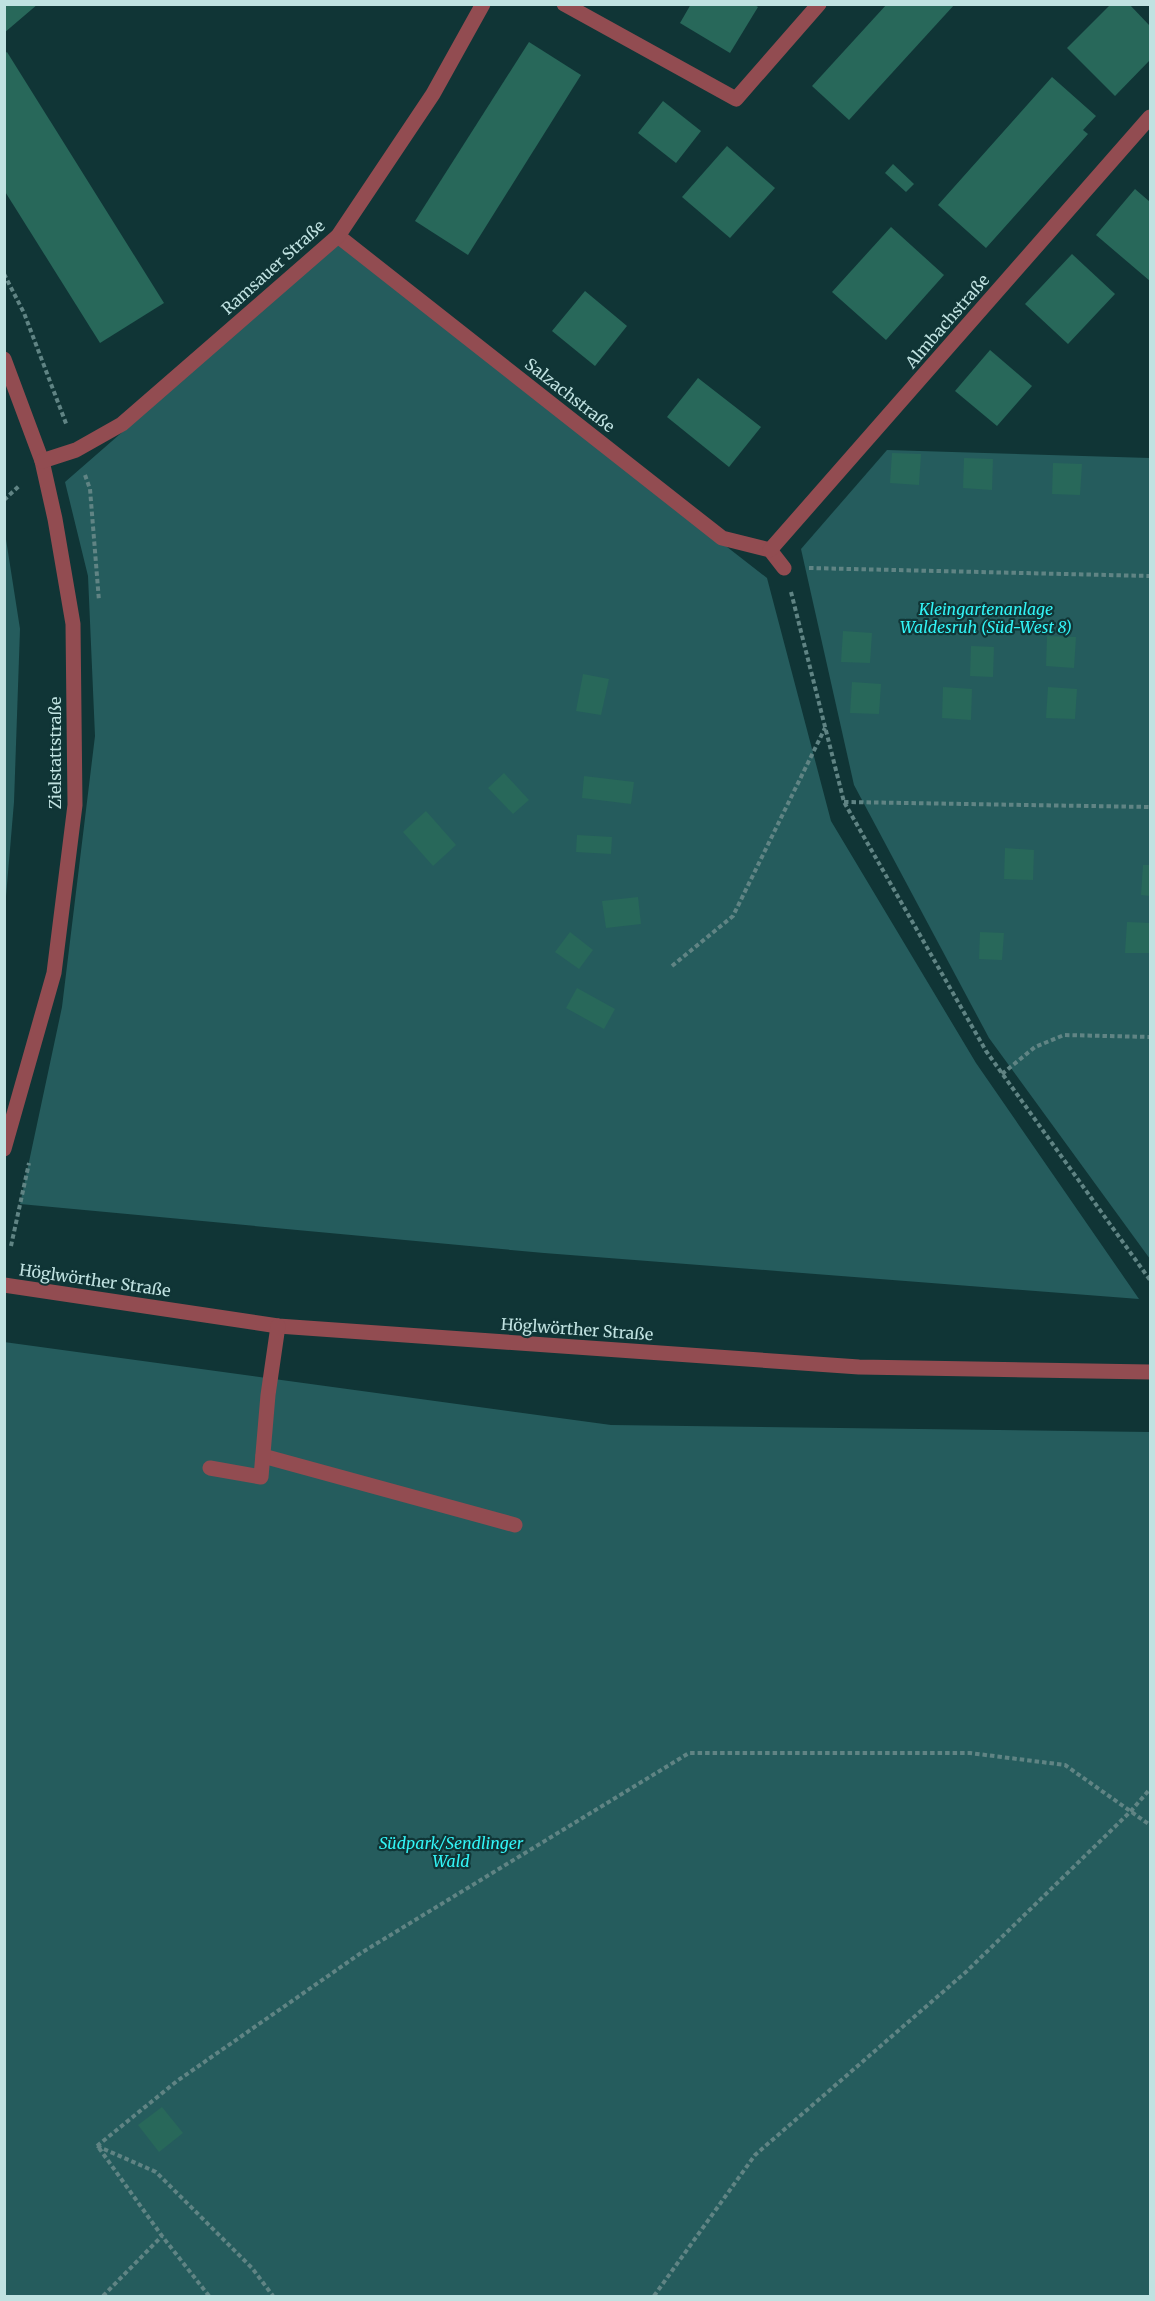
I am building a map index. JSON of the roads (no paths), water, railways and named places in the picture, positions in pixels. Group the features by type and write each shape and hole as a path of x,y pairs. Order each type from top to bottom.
{"street":[{"name":"Ramsauer Straße","path":"42,461 76,450 122,424 338,236 433,94 483,4"},
{"path":"564,4 736,99 819,4"},
{"name":"Almbachstraße","path":"770,550 1150,117"},
{"name":"Salzachstraße","path":"338,236 722,538 770,550"},
{"name":"Zielstattstraße","path":"4,359 42,461 55,519 73,624 75,805 54,973 4,1149"},
{"path":"770,550 784,568"},
{"name":"Höglwörther Straße","path":"4,1285 278,1326 860,1367 1150,1372"},
{"path":"210,1468 261,1477 268,1395 278,1326"},
{"path":"262,1456 515,1525"}],"park label":[{"name":"Kleingartenanlage Waldesruh (Süd-West 8)","path":"986,618"},
{"name":"Südpark/Sendlinger Wald","path":"451,1852"}]}
